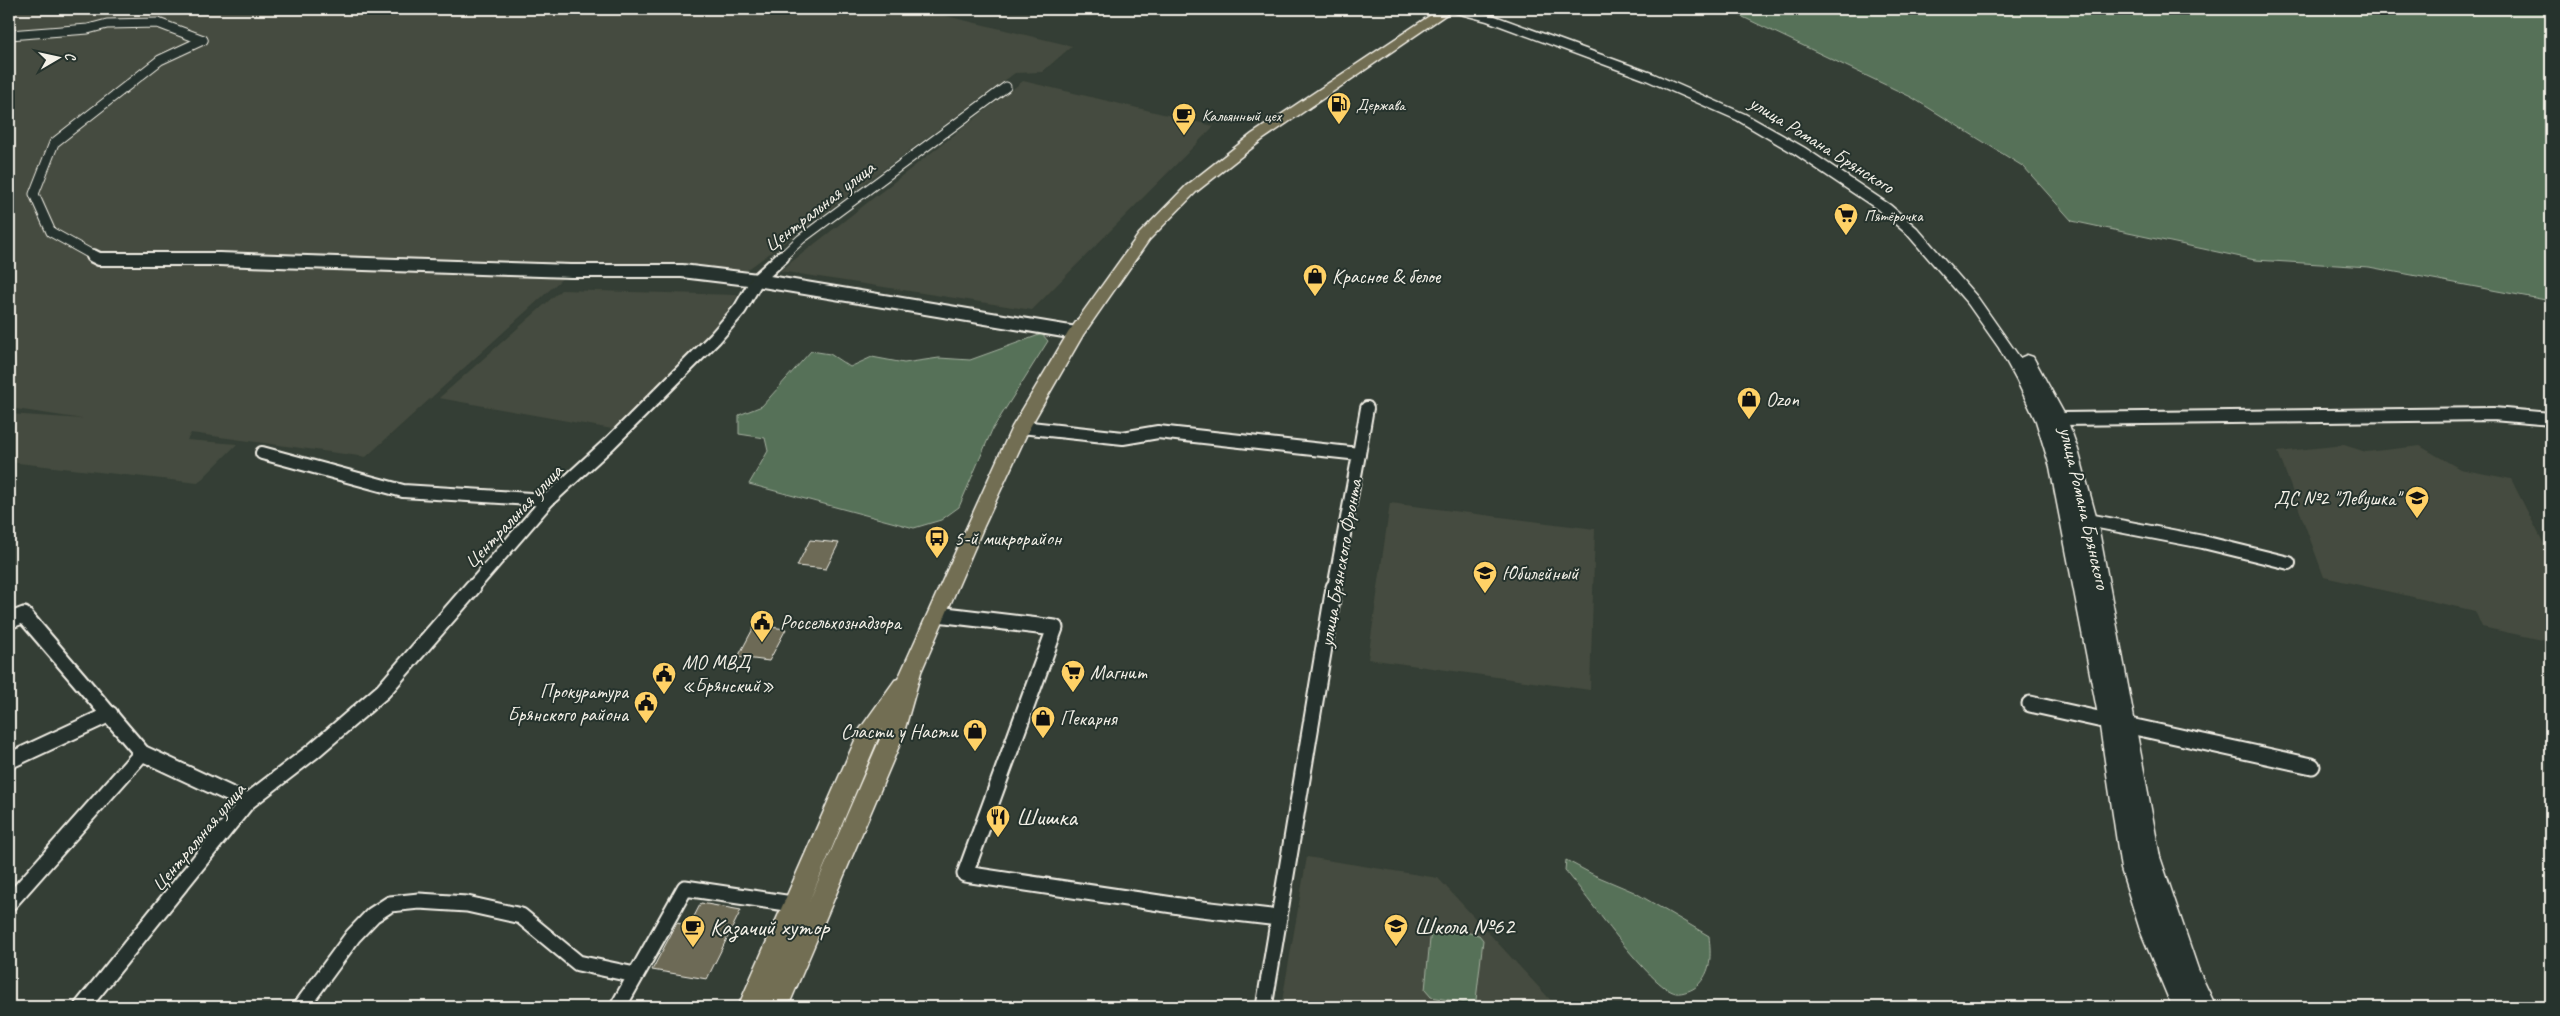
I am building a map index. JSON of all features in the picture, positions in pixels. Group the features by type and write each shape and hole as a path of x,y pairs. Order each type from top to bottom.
{"main road":[{"path":"751,1007 807,906 891,739 911,672 1021,427 1076,333 1098,305 1112,281 1144,236 1191,189 1257,137 1448,9"},
{"name":"улица Романа Брянского","path":"1453,9 1491,18 1650,77 1741,117 1837,174 1912,231 1973,301 2006,347 2044,420 2058,467 2149,857 2184,963 2204,1007"},
{"name":"улица Романа Брянского","path":"1480,9 1654,74 1727,104 1811,148 1882,196 1923,229 1983,297 2019,345 2059,419 2088,520 2117,722 2132,869 2151,930 2184,1007"},
{"path":"775,1007 807,906"}],"street":[{"path":"9,35 88,29 107,24 158,23 203,40 160,60 54,143 34,194 51,232 99,259 219,259 571,270 682,271 757,280 1076,333"},
{"name":"Центральная улица","path":"82,1007 247,802 312,752 383,691 548,500 610,443 715,338 740,309 757,280 801,239 1006,87"},
{"path":"1359,454 1367,408"},
{"path":"2059,419 2493,414 2551,419"},
{"name":"улица Брянского Фронта","path":"1021,427 1123,438 1158,432 1359,454 1336,569 1264,1007"},
{"path":"262,453 403,491 548,500"},
{"path":"2088,520 2203,542 2290,563"},
{"path":"937,614 1054,628 965,874 1193,908 1279,918"},
{"path":"9,621 24,615 142,753 247,802"},
{"path":"2030,704 2312,766"},
{"path":"9,761 110,714"},
{"path":"9,902 142,753"},
{"path":"618,1007 685,888 807,906"},
{"path":"301,1007 353,936 373,915 390,904 419,901 467,904 521,916 578,963 635,975"}],"shaded area":[{"path":"9,9 917,9 1072,46 1042,72 1015,73 747,270 579,270 564,277 366,457 191,433 187,440 237,444 198,483 9,462 9,414 83,419 9,408"},
{"path":"1023,81 1214,126 1032,310 780,271"},
{"path":"561,290 738,295 719,326 612,429 439,398"},
{"name":"ДС №2 \"Левушка\"","path":"2344,445 2366,452 2420,446 2460,469 2511,479 2551,558 2551,642 2482,627 2475,611 2324,577 2278,452"},
{"name":"Юбилейный","path":"1390,503 1595,529 1590,690 1368,659"},
{"name":"Школа №62","path":"1307,857 1438,878 1557,1007 1281,1007"}],"green space":[{"path":"1726,9 2551,9 2551,301 2369,267 2255,260 2072,221 2024,167 1911,97"},
{"path":"1042,334 1048,341 992,430 959,507 941,520 914,528 749,484 768,451 765,438 739,434 739,415 762,406 811,351 830,354 850,367 872,357 904,363 939,358 970,360"},
{"path":"1566,860 1594,875 1634,892 1709,936 1708,969 1697,986 1681,993 1676,993 1665,988 1651,975 1619,939 1565,870"},
{"path":"1435,926 1479,935 1483,940 1476,1000 1472,1004 1431,997 1425,990 1431,929"}],"building":[{"path":"810,540 839,543 826,569 797,566"},
{"name":"Россельхознадзора","path":"755,625 786,629 769,661 738,657"},
{"name":"Казачий хутор","path":"701,903 741,910 707,979 652,970 677,923 689,926"}],"place":[{"name":"Держава","path":"1339,125"},
{"name":"Кальянный цех","path":"1184,136"},
{"name":"Пятёрочка","path":"1846,236"},
{"name":"Красное & белое","path":"1315,297"},
{"name":"Ozon","path":"1749,420"},
{"name":"ДС №2 \"Левушка\"","path":"2417,519"},
{"name":"5-й микрорайон","path":"937,559"},
{"name":"Юбилейный","path":"1485,594"},
{"name":"Россельхознадзора","path":"762,643"},
{"name":"Магнит","path":"1073,693"},
{"name":"МО МВД «Брянский»","path":"664,695"},
{"name":"Прокуратура Брянского района","path":"646,724"},
{"name":"Пекарня","path":"1043,739"},
{"name":"Сласти у Насти","path":"975,752"},
{"name":"Шишка","path":"998,838"},
{"name":"Школа №62","path":"1396,947"},
{"name":"Казачий хутор","path":"693,948"}]}
